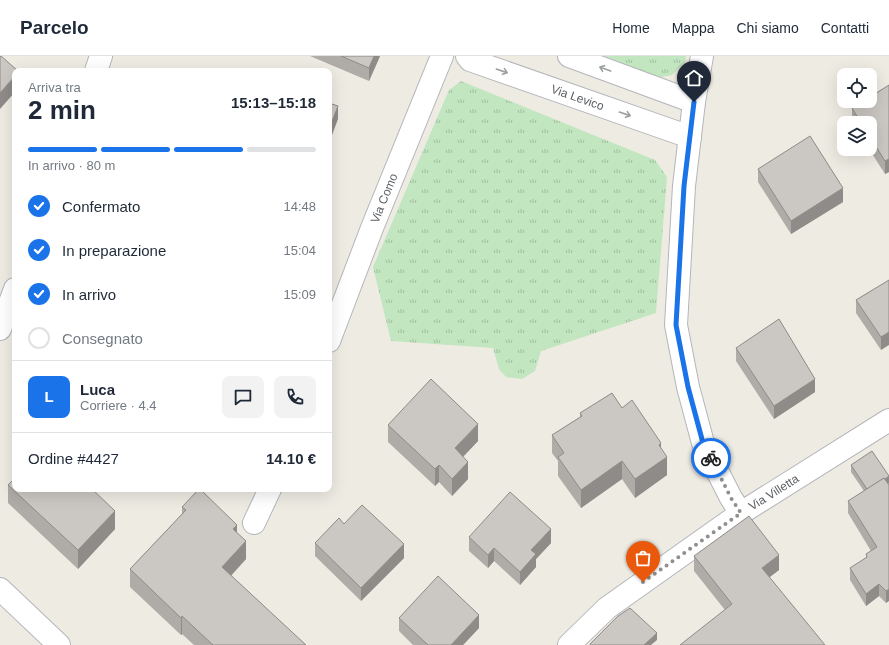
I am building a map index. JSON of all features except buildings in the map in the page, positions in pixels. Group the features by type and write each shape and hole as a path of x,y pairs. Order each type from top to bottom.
{"street":[{"path":"97,68 101,56"},
{"name":"Via Como","path":"332,333 372,228 442,56"},
{"name":"Via Levico","path":"468,56 470,60 690,137"},
{"path":"569,56 694,102"},
{"path":"702,56 694,102 684,186 676,325 688,387 703,443 731,498 741,513"},
{"path":"0,329 12,297"},
{"name":"Via Villetta","path":"569,645 607,608 741,513 889,420"},
{"path":"254,523 269,492"},
{"path":"0,589 59,645"}],"green space":[{"path":"604,56 686,56 685,62 672,75 657,78"},
{"path":"461,81 655,160 667,177 656,313 541,351 535,371 522,379 506,377 499,369 493,348 391,341 373,267 449,90"}],"way so far":[{"path":"643,582 741,513 731,498 711,458"}],"route":[{"path":"694,102 684,186 676,325 688,387 703,443 711,458"}]}
